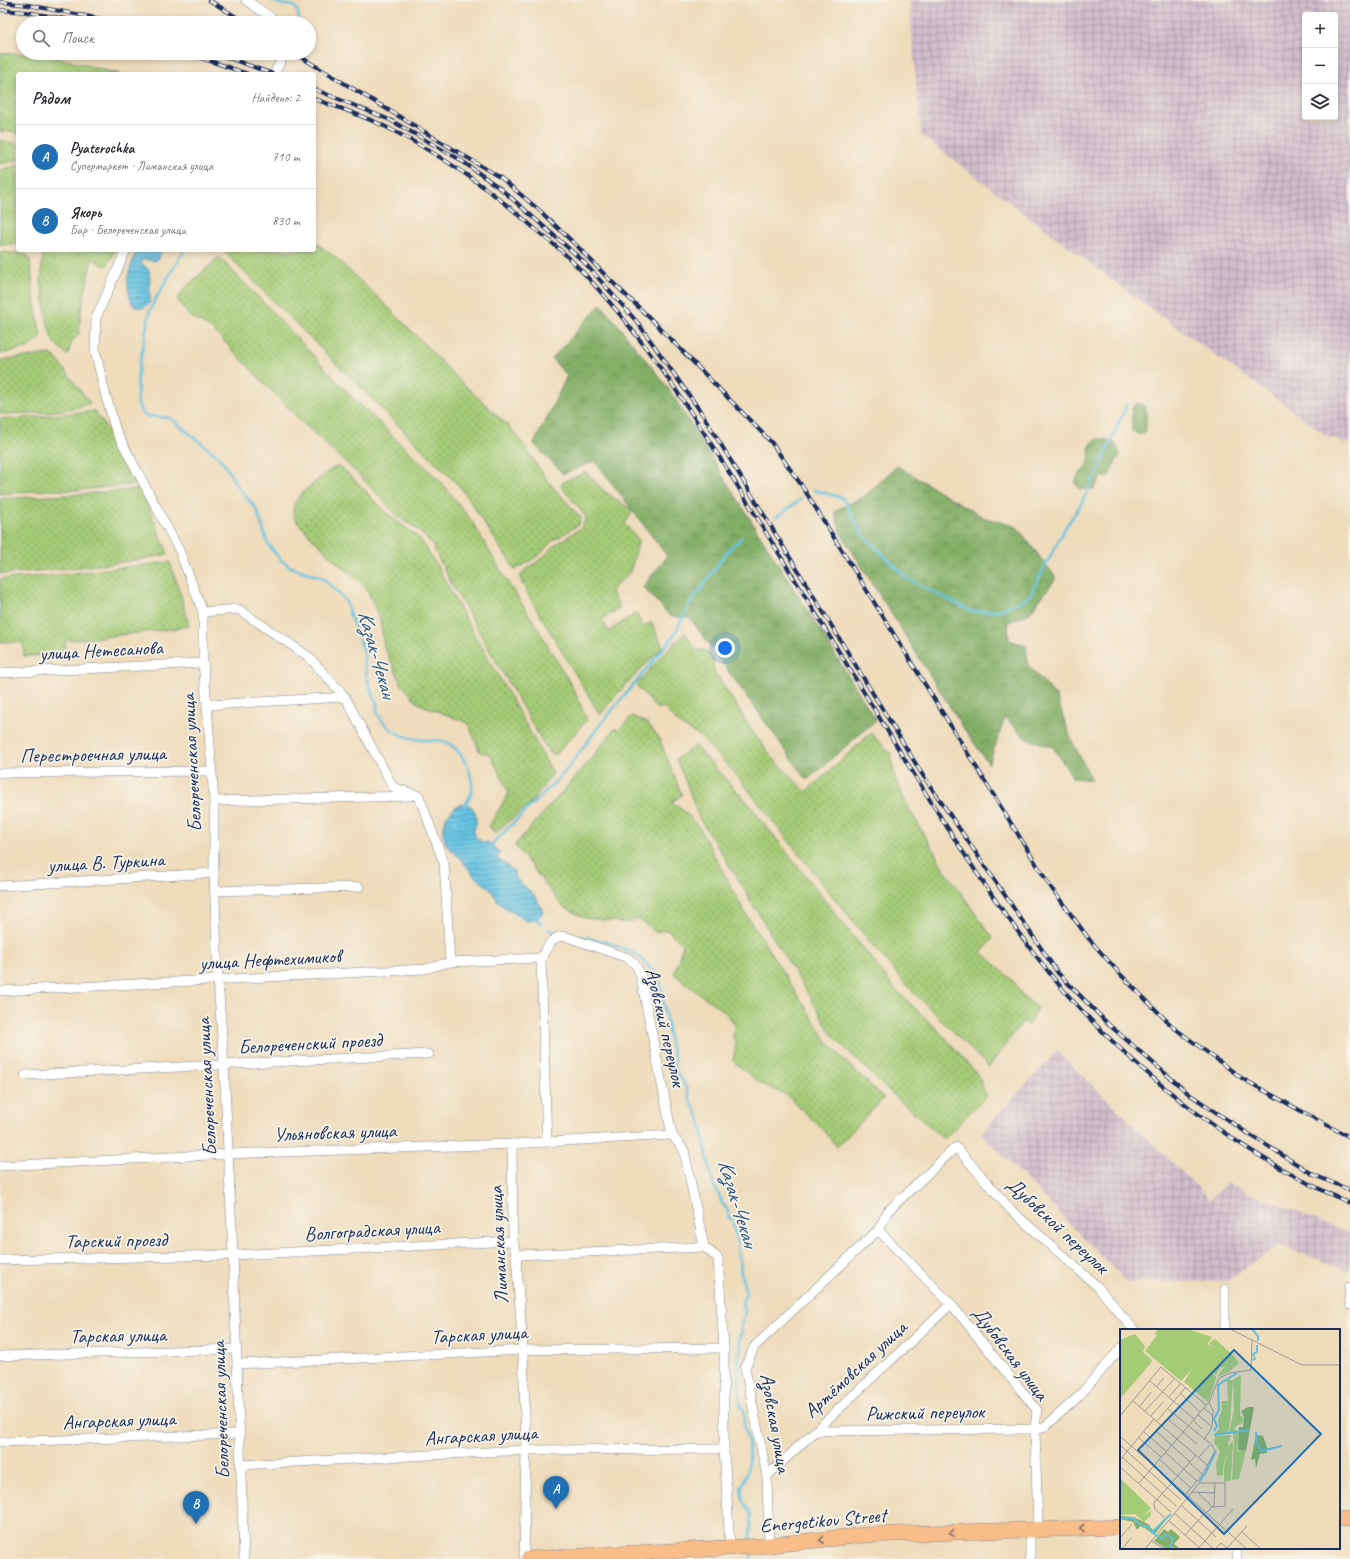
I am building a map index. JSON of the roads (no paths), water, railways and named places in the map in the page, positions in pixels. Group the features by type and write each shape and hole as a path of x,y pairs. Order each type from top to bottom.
{"main road":[{"name":"Energetikov Street","path":"528,1559 734,1547 766,1550 865,1535 1120,1527"}],"street":[{"path":"246,0 269,16"},
{"path":"275,72 281,60"},
{"path":"125,252 96,318 95,350 104,393 116,431 179,550 204,612 238,609 309,657 345,698 393,787 419,796"},
{"name":"Белореченская улица","path":"204,612 203,663 214,801 214,873 218,980 224,1066 233,1255 244,1559"},
{"name":"улица Нетесанова","path":"0,673 203,663"},
{"path":"207,705 345,698"},
{"name":"Перестроечная улица","path":"0,773 211,770"},
{"path":"214,801 419,796"},
{"path":"419,796 444,863 450,962"},
{"name":"улица В. Туркина","path":"0,886 214,873"},
{"path":"215,891 359,887"},
{"name":"Азовский переулок","path":"541,958 554,938 564,936 628,958 635,964 640,974 672,1135"},
{"path":"541,958 547,1142"},
{"name":"улица Нефтехимиков","path":"0,991 425,969 450,962 541,958"},
{"name":"Белореченский проезд","path":"25,1075 224,1066 429,1054"},
{"path":"672,1135 684,1150 704,1247 718,1258 724,1348 724,1449 734,1547"},
{"name":"Ульяновская улица","path":"0,1166 228,1154 512,1144 672,1135"},
{"name":"Лиманская улица","path":"512,1144 513,1241 516,1255 523,1350 526,1450 524,1559"},
{"name":"Азовская улица","path":"766,1550 766,1476 745,1368 754,1347 878,1230 888,1211 956,1147"},
{"name":"Дубовской переулок","path":"956,1147 1011,1210 1098,1287 1133,1329"},
{"name":"Дубовская улица","path":"878,1230 951,1304 1037,1410 1035,1429 1034,1530 1030,1559"},
{"name":"Волгоградская улица","path":"233,1255 513,1241"},
{"path":"516,1255 704,1247"},
{"name":"Тарский проезд","path":"0,1260 233,1255"},
{"path":"1349,1287 1350,1305"},
{"path":"1226,1289 1226,1329"},
{"name":"Артёмовская улица","path":"766,1476 951,1304"},
{"name":"Тарская улица","path":"237,1364 523,1350 724,1348"},
{"path":"1035,1429 1046,1426 1079,1396 1120,1349"},
{"name":"Тарская улица","path":"0,1356 236,1350"},
{"name":"Рижский переулок","path":"816,1431 1035,1429"},
{"name":"Ангарская улица","path":"0,1442 239,1434"},
{"name":"Ангарская улица","path":"240,1465 526,1450 724,1449"}],"water":[{"path":"136,252 160,252 159,258 155,261 141,259 142,264 149,270 150,275 150,303 143,308 132,304 128,286 128,275"},
{"path":"462,804 462,809 468,804 475,811 476,824 474,834 476,837 484,843 488,842 500,853 497,858 513,870 516,879 537,899 543,912 537,920 526,921 499,903 490,888 476,878 461,859 447,846 443,833 446,817 456,806"}],"waterway":[{"name":"Казак-Чекан","path":"271,0 280,4 294,6 297,10 298,16"},
{"name":"Казак-Чекан","path":"183,252 150,310 138,372 137,400 139,407 143,414 147,416 170,418 215,454 223,462 235,483 257,510 268,544 282,561 291,567 323,578 346,601 350,616 364,651 364,663 369,685 377,704 377,713 386,725 397,733 410,738 444,741 452,745 457,750 469,770 472,785 472,791 462,810 463,811"},
{"path":"814,490 843,498 862,534 908,579 973,612 1000,610 1029,597 1065,528 1080,506 1102,462 1127,404"},
{"path":"777,517 801,499"},
{"path":"489,847 565,772 599,726 673,637 688,607 729,549 742,537"},
{"name":"Казак-Чекан","path":"536,918 541,923"},
{"name":"Казак-Чекан","path":"549,930 560,933"},
{"name":"Казак-Чекан","path":"569,934 610,943 629,951 642,959 660,982 671,1048 674,1056 675,1070 686,1087 691,1102 700,1120 713,1185 723,1205 728,1210 728,1216 732,1220 746,1293 742,1302 745,1315 741,1324 742,1333 739,1337 741,1349 738,1355 738,1371 740,1404 744,1411 744,1427 748,1440 749,1456 747,1473 741,1489 743,1501 751,1515 750,1541"},
{"name":"Казак-Чекан","path":"751,1552 751,1559"}],"railway":[{"path":"209,0 235,16"},
{"path":"0,2 28,5 86,16"},
{"path":"0,10 27,12 49,16"},
{"path":"207,60 242,72"},
{"path":"234,60 267,72"},
{"path":"306,60 501,178 539,210 579,248 654,322 771,442 802,486 1050,886 1089,939 1121,975 1173,1027 1243,1079 1350,1137"},
{"path":"316,90 390,120 459,159 501,189 583,261 638,323 703,415 922,774 1058,973 1108,1024 1189,1094 1314,1175 1350,1190"},
{"path":"316,100 386,127 445,160 517,213 569,258 597,287 647,349 692,414 948,829 1010,921 1063,990 1097,1027 1150,1076 1203,1118 1259,1156 1288,1173 1350,1203"}],"place":[{"name":"Pyaterochka","path":"556,1509"},
{"name":"Якорь","path":"196,1524"}]}
